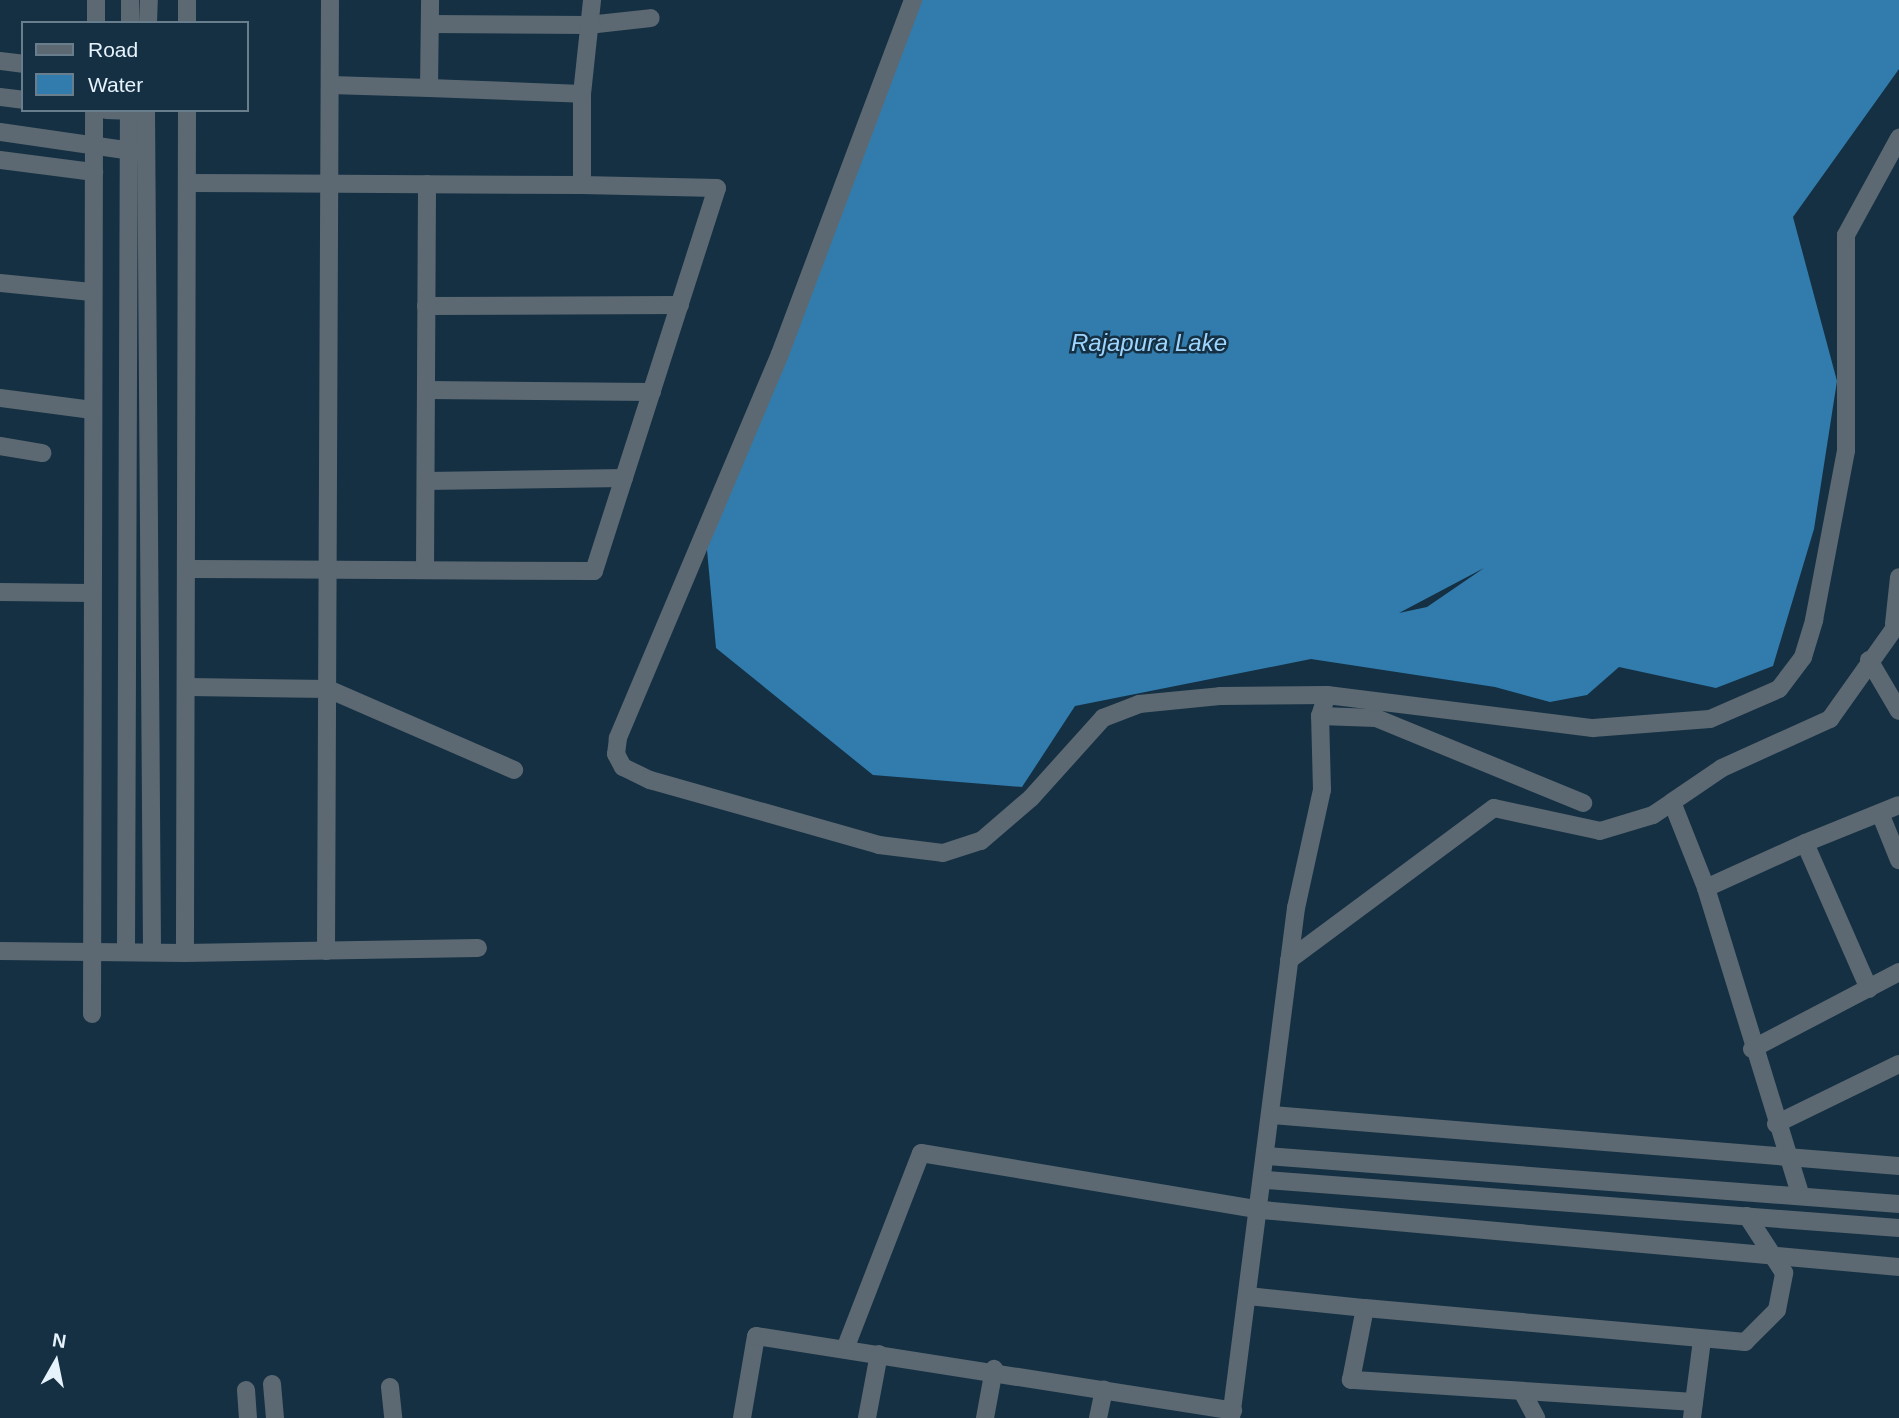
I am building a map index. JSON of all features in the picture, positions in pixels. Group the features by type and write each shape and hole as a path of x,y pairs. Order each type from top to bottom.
{"street":[{"path":"96,0 96,21"},
{"path":"130,0 130,21"},
{"path":"148,21 149,0"},
{"path":"187,0 187,21"},
{"path":"326,951 330,0"},
{"path":"429,88 430,0"},
{"path":"582,185 582,94 592,0"},
{"path":"913,0 785,341 618,737 620,760 650,780 879,845 943,853 981,841 1031,798 1103,718 1139,704 1220,696 1328,695 1593,728 1710,719 1779,689 1803,657 1814,620 1846,451 1846,235 1899,138"},
{"path":"429,24 588,24 651,18"},
{"path":"0,61 21,64"},
{"path":"330,85 582,94"},
{"path":"0,97 21,100"},
{"path":"92,1014 94,112"},
{"path":"126,952 138,112"},
{"path":"185,953 190,687 187,112"},
{"path":"0,132 138,152"},
{"path":"138,152 152,952"},
{"path":"0,160 94,172"},
{"path":"187,183 717,188 594,571 189,569"},
{"path":"425,570 427,184"},
{"path":"0,283 92,292"},
{"path":"426,306 680,305"},
{"path":"426,390 652,391"},
{"path":"0,398 92,410"},
{"path":"0,446 42,453"},
{"path":"426,481 624,478"},
{"path":"1289,960 1494,808 1600,831 1653,815 1721,768 1830,719 1867,676 1869,660 1896,623 1899,577"},
{"path":"0,592 91,593"},
{"path":"1869,660 1899,711"},
{"path":"190,687 328,689 514,770"},
{"path":"742,1418 756,1336 994,1369 1232,1415 1266,1180 1289,960 1306,848 1322,790 1320,716 1328,695"},
{"path":"1320,716 1376,718 1583,803"},
{"path":"1672,802 1706,888 1752,1049 1801,1196"},
{"path":"1706,888 1805,843 1899,805"},
{"path":"1880,813 1899,860"},
{"path":"1805,843 1869,989"},
{"path":"0,951 185,953 478,948"},
{"path":"1752,1049 1899,972"},
{"path":"1776,1124 1899,1064"},
{"path":"1272,1115 1788,1162 1899,1166"},
{"path":"845,1349 921,1153 1262,1210 1899,1267"},
{"path":"1268,1156 1899,1204"},
{"path":"1266,1180 1899,1228"},
{"path":"1248,1296 1745,1342 1777,1310 1784,1273 1747,1216"},
{"path":"1366,1308 1351,1380 1693,1410 1702,1340"},
{"path":"867,1418 880,1354"},
{"path":"985,1418 994,1369"},
{"path":"272,1384 275,1418"},
{"path":"390,1387 393,1418"},
{"path":"246,1390 248,1418"},
{"path":"1098,1418 1104,1390"},
{"path":"1524,1395 1536,1418"}],"water":[{"name":"Rajapura Lake","path":"904,0 1899,0 1899,69 1793,217 1837,381 1814,529 1773,666 1716,688 1619,667 1587,695 1550,702 1495,687 1311,659 1075,706 1022,787 873,775 716,648 704,517 806,286","holes":["1484,568 1427,607 1399,613"]}]}
